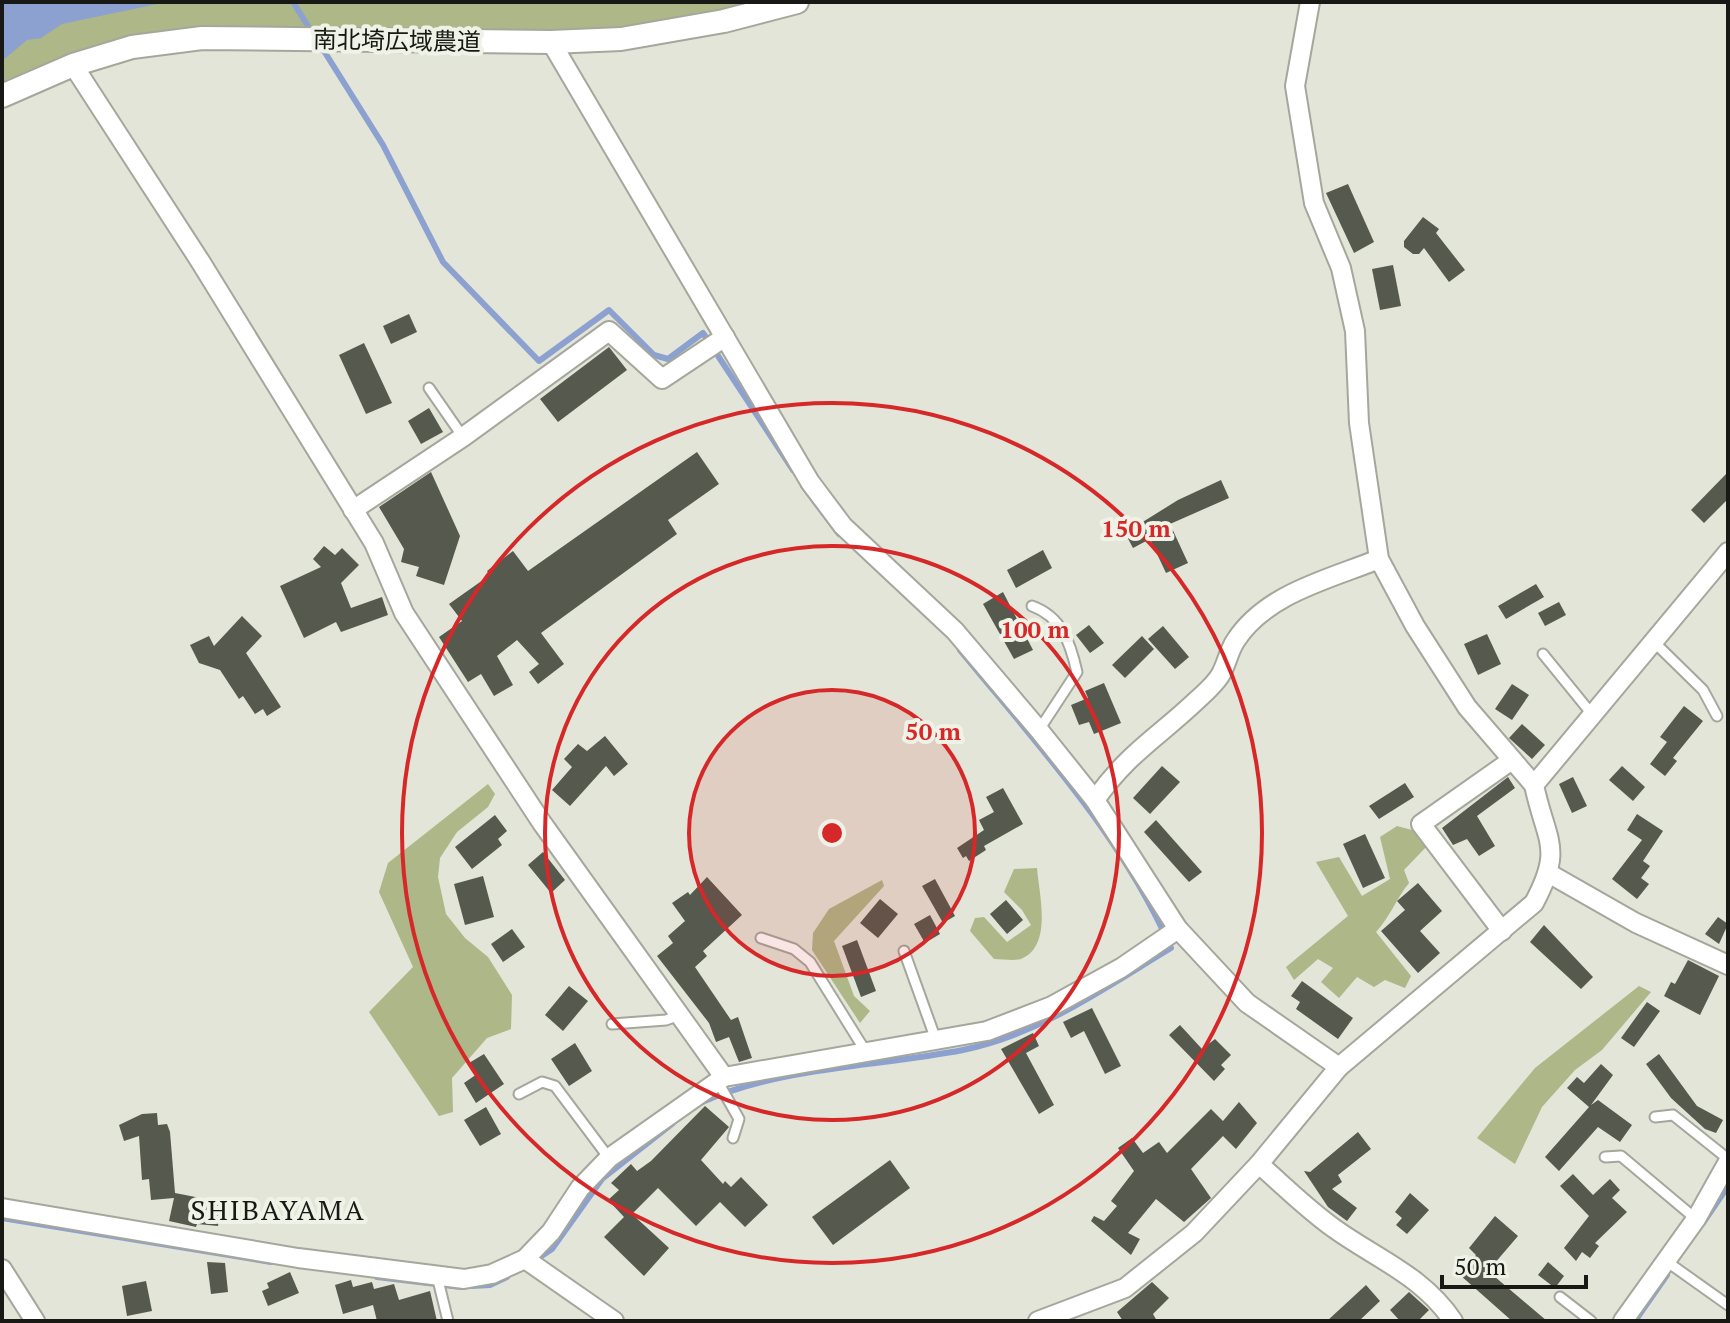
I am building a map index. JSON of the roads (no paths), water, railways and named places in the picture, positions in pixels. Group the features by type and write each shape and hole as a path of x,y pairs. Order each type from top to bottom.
{"street":[{"name":"南北埼広域農道","path":"2,96 73,65 132,47 202,38 551,42 621,39 724,21 797,2"},
{"path":"1038,1321 1125,1288 1194,1233 1259,1164 1339,1067 1534,903 1550,874 1552,848 1534,785 1467,707 1415,626 1379,559 1359,423 1355,331 1341,268 1314,203 1295,86 1310,2"},
{"path":"551,42 810,482 843,526 955,631 1039,730 1095,800 1178,929 1247,1003 1339,1067"},
{"path":"73,65 200,261 374,543 404,613 542,823 680,1015 721,1079"},
{"path":"353,510 463,437 609,331 662,379 725,337"},
{"path":"1534,785 1728,552"},
{"path":"1095,800 1117,769 1142,744 1195,702 1220,676 1235,641 1255,617 1278,601 1379,559"},
{"path":"1502,931 1421,824 1512,760"},
{"path":"1550,874 1636,923 1728,965"},
{"path":"2,1208 298,1258 464,1279 492,1274 525,1259 551,1232 580,1188 609,1158 721,1079 987,1031 1052,1006 1121,968 1178,929"},
{"path":"1623,1321 1696,1219 1728,1161"},
{"path":"1259,1164 1336,1230 1411,1276 1453,1321"},
{"path":"525,1259 599,1318"},
{"path":"2,1269 35,1321"}],"lane":[{"path":"429,388 463,437"},
{"path":"1032,606 1050,613 1071,646 1077,672 1039,730"},
{"path":"1652,640 1703,690 1717,716"},
{"path":"1543,654 1591,713"},
{"path":"761,938 794,949 810,962 866,1052"},
{"path":"904,951 936,1040"},
{"path":"612,1024 666,1020 680,1015"},
{"path":"721,1079 739,1119 733,1138"},
{"path":"519,1094 542,1082 555,1086 609,1158"},
{"path":"1655,1117 1673,1115 1728,1161"},
{"path":"1605,1157 1621,1156 1696,1219"},
{"path":"1666,1261 1728,1305"},
{"path":"437,1276 448,1321"},
{"path":"1560,1297 1591,1321"}],"water":[{"path":"2,2 167,2 62,24 41,38 27,40 2,61"}],"waterway":[{"path":"293,2 313,34"},
{"path":"319,43 383,145 443,262 539,361 609,310 654,355 668,359 703,333 793,470"},
{"path":"803,486 839,534"},
{"path":"700,1103 796,1074 930,1056 991,1043 1071,1008 1171,948 1151,907 1103,829 1048,756 960,650"},
{"path":"534,1261 552,1249 602,1179 672,1124"},
{"path":"1703,1223 1728,1186"},
{"path":"2,1218 271,1262"},
{"path":"1635,1321 1667,1275"},
{"path":"377,1277 461,1287"},
{"path":"472,1286 490,1285 507,1277"}],"district":[{"name":"SHIBAYAMA","path":"278,1209"}]}
